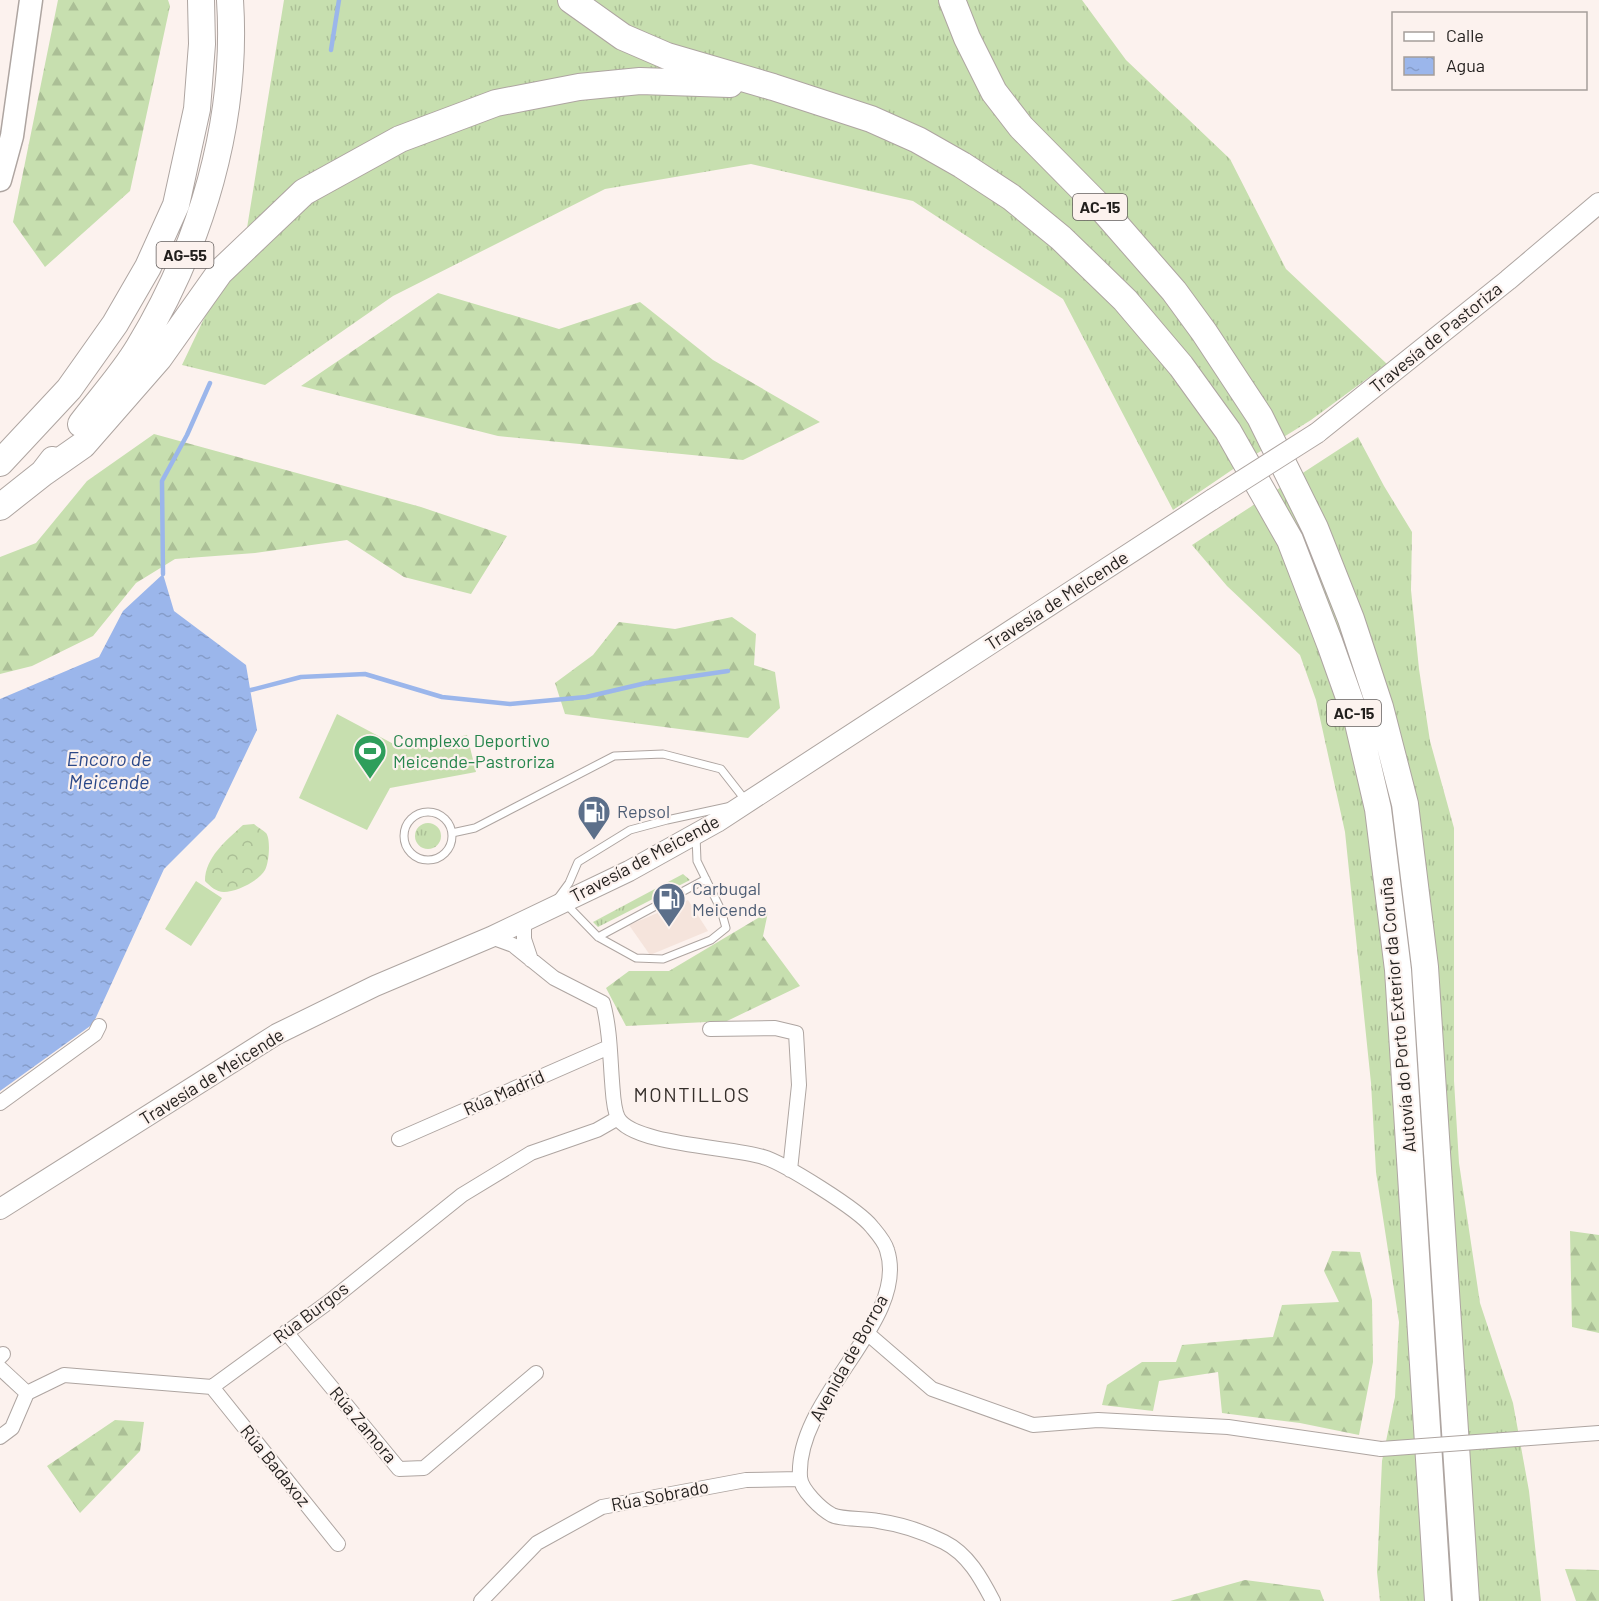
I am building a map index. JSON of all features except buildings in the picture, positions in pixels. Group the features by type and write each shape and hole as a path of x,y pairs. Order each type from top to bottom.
{"highway":[{"name":"AG-55","path":"0,463 69,389 115,324 147,267 176,205 197,109 202,44 201,0"},
{"name":"AG-55","path":"0,507 43,473 138,350 172,286 208,190 223,128 229,71 230,0"},
{"path":"571,0 623,37 656,52 773,87"},
{"name":"Autovía do Porto Exterior da Coruña","path":"952,0 967,38 994,92 1021,127 1104,211 1174,291 1260,417 1315,528 1351,619 1380,707 1405,804 1425,967 1466,1601"},
{"path":"43,473 83,445 159,358 220,272 304,192 400,139 496,103 579,87 640,81 773,87"},
{"name":"Autovía do Porto Exterior da Coruña","path":"773,87 871,119 918,140 1011,197 1061,238 1125,300 1181,366 1227,431 1290,540 1358,723 1378,809 1399,982 1438,1601"}],"main road":[{"path":"0,180 12,136 30,0"},
{"name":"Travesía de Pastoriza","path":"1267,466 1317,432 1499,287 1599,203"},
{"name":"Travesía de Meicende","path":"0,1209 278,1034 375,986 491,937 628,871 696,834 1267,466"}],"street":[{"path":"524,921 524,939 532,962"},
{"path":"491,937 513,945 554,978 603,1003 608,1021 614,1100 618,1118"},
{"path":"0,1103 95,1034 99,1026"},
{"path":"710,1029 775,1028 796,1033 799,1085 790,1170"},
{"name":"Rúa Madrid","path":"399,1139 609,1047"},
{"name":"Avenida de Borroa","path":"618,1118 627,1128 640,1134 705,1148 764,1157 830,1195 870,1224 887,1249 890,1278 884,1304 818,1411 804,1444 800,1479"},
{"name":"Rúa Burgos","path":"212,1387 330,1301 462,1195 531,1153 597,1130 618,1118"},
{"name":"Rúa Zamora","path":"286,1332 399,1469 424,1467 536,1373"},
{"path":"867,1333 932,1389 1033,1425 1098,1420 1228,1427 1381,1449 1599,1433"},
{"path":"1,1360 27,1393"},
{"path":"0,1437 12,1428 27,1393 64,1375 212,1387"},
{"name":"Rúa Badaxoz","path":"212,1387 338,1544"},
{"path":"800,1479 812,1499 833,1516 878,1521 945,1542 972,1563 993,1601"},
{"name":"Rúa Sobrado","path":"481,1601 537,1543 602,1507 746,1480 800,1479"}],"lane":[{"path":"452,833 475,828 614,756 663,754 721,769 747,803 667,820 630,831 578,862 557,904 598,937 636,958 663,959 711,940 726,928 721,910 698,861 696,834"},
{"path":"430,811 445,818 452,833 449,848 438,858 423,860 409,852 404,829 408,822 422,812 430,811"},
{"path":"598,937 706,879"}],"shaded area":[{"name":"Carbugal Meicende","path":"688,900 708,931 650,955 629,925"}],"green space":[{"path":"58,0 168,0 170,6 130,191 45,267 13,222"},
{"path":"284,0 1082,0 1126,60 1230,159 1286,269 1387,364 1311,420 1173,510 1063,299 913,201 751,164 605,189 393,296 265,385 182,365 247,228"},
{"path":"438,293 559,329 640,302 713,360 820,422 743,460 498,436 301,386"},
{"path":"154,434 421,507 507,536 471,594 404,577 347,540 255,553 175,559 136,583 93,636 32,666 0,674 0,557 36,543 87,481"},
{"path":"1358,437 1412,532 1411,590 1419,669 1430,741 1454,828 1454,1081 1459,1163 1480,1303 1513,1403 1529,1491 1541,1601 1380,1601 1377,1572 1382,1461 1395,1397 1399,1322 1376,1172 1371,1083 1345,832 1316,700 1300,655 1227,586 1192,545"},
{"path":"732,617 756,634 754,665 775,672 780,708 748,738 565,714 555,683 593,655 619,622 675,629"},
{"name":"Complexo Deportivo Meicende-Pastroriza","path":"337,714 403,749 467,735 476,772 390,788 367,830 299,798"},
{"path":"428,823 437,827 441,836 437,845 428,849 419,845 415,836 419,827"},
{"path":"254,824 265,832 269,840 268,862 265,870 253,882 229,892 221,892 211,887 205,881 206,872 213,857 243,825"},
{"path":"683,874 690,880 598,927 593,922"},
{"path":"196,881 222,898 191,946 165,929"},
{"path":"768,912 763,936 800,986 727,1021 626,1026 606,988 629,971 669,971"},
{"path":"1570,1231 1599,1235 1599,1333 1572,1327"},
{"path":"1332,1251 1360,1252 1372,1300 1373,1362 1359,1435 1300,1423 1222,1413 1218,1372 1159,1381 1153,1411 1102,1405 1107,1385 1142,1362 1176,1362 1182,1345 1273,1337 1282,1305 1339,1302 1324,1271"},
{"path":"115,1420 144,1422 140,1451 80,1513 47,1466"},
{"path":"1565,1569 1599,1570 1599,1601 1576,1601"},
{"path":"1245,1580 1320,1590 1324,1601 1170,1601"}],"water":[{"name":"Encoro de Meicende","path":"163,574 174,611 246,665 257,730 215,818 164,869 93,1024 0,1091 0,699 99,657 123,611"}],"waterway":[{"path":"331,50 339,0"},
{"path":"163,574 162,481 187,435 210,383"},
{"path":"251,690 301,677 365,674 442,697 510,704 586,697 646,683 728,671"}],"place":[{"name":"Complexo Deportivo Meicende-Pastroriza","path":"370,780"},
{"name":"Repsol","path":"594,841"},
{"name":"Carbugal Meicende","path":"669,928"}],"district":[{"name":"MONTILLOS","path":"692,1095"}]}
